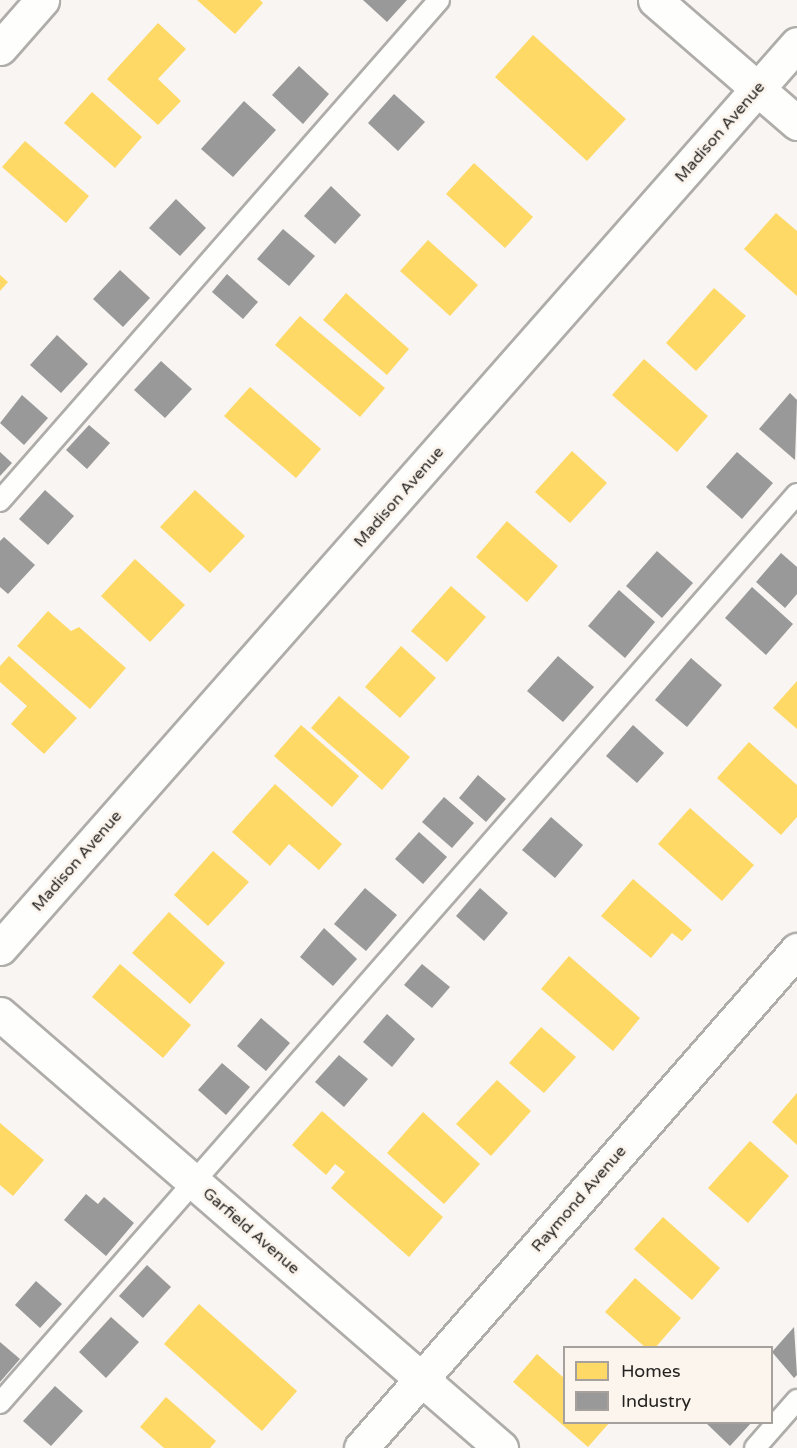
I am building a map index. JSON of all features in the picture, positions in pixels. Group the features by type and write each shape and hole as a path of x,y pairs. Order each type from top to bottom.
{"street":[{"path":"0,48 42,0"},
{"path":"655,0 797,123"},
{"name":"Madison Avenue","path":"0,948 797,44"},
{"name":"Raymond Avenue","path":"361,1448 797,950"},
{"name":"Garfield Avenue","path":"0,1014 501,1448"}],"lane":[{"path":"0,501 439,0"},
{"path":"0,1403 797,494"},
{"path":"755,1448 797,1400"}],"building: Homes":[{"path":"197,0 260,0 263,3 235,34"},
{"path":"158,23 186,49 158,79 181,101 158,125 107,79"},
{"path":"533,35 626,119 587,161 495,77"},
{"path":"92,92 142,137 115,168 64,123"},
{"path":"25,141 89,196 66,223 2,167"},
{"path":"474,163 533,217 505,248 446,194"},
{"path":"776,213 797,231 797,296 744,249"},
{"path":"428,240 478,285 450,316 400,271"},
{"path":"0,275 8,282 0,291"},
{"path":"714,288 746,316 696,371 666,343"},
{"path":"346,293 409,349 387,375 323,320"},
{"path":"300,316 385,388 360,417 275,345"},
{"path":"644,359 708,416 677,452 612,395"},
{"path":"250,387 321,449 296,478 224,416"},
{"path":"572,451 607,483 570,523 535,492"},
{"path":"195,490 245,536 210,573 160,527"},
{"path":"507,521 558,566 527,602 476,557"},
{"path":"135,559 185,605 150,642 101,596"},
{"path":"451,586 486,617 447,662 411,631"},
{"path":"48,611 71,631 79,627 126,668 90,709 17,646"},
{"path":"401,646 436,678 400,718 365,687"},
{"path":"9,656 77,718 44,754 11,724 27,706 0,682 0,666"},
{"path":"797,681 797,729 773,708"},
{"path":"339,696 410,757 382,790 311,728"},
{"path":"301,725 359,776 332,807 274,756"},
{"path":"749,742 797,785 797,817 781,835 717,778"},
{"path":"275,784 342,844 319,870 289,844 270,866 232,832"},
{"path":"690,808 754,865 722,901 658,844"},
{"path":"213,851 249,882 208,926 174,895"},
{"path":"633,879 692,930 682,941 672,933 651,958 601,916"},
{"path":"169,912 225,963 190,1004 132,953"},
{"path":"569,956 640,1018 613,1051 541,989"},
{"path":"120,964 191,1025 163,1058 92,997"},
{"path":"541,1027 576,1057 544,1093 509,1063"},
{"path":"497,1080 531,1111 491,1156 456,1124"},
{"path":"797,1093 797,1145 772,1122"},
{"path":"322,1111 443,1217 409,1257 331,1188 345,1172 335,1164 326,1175 292,1145"},
{"path":"423,1112 480,1164 444,1204 387,1153"},
{"path":"0,1123 44,1160 13,1196 0,1185"},
{"path":"750,1141 789,1176 748,1223 708,1188"},
{"path":"663,1217 720,1268 692,1300 634,1249"},
{"path":"635,1278 681,1318 657,1346 644,1346 605,1312"},
{"path":"199,1304 297,1391 262,1431 164,1344"},
{"path":"537,1354 563,1377 563,1424 608,1424 588,1447 513,1382"},
{"path":"166,1397 216,1441 210,1448 164,1448 140,1427"}],"building: Industry":[{"path":"363,0 407,0 387,22"},
{"path":"299,66 329,94 303,124 272,95"},
{"path":"394,94 425,122 398,151 368,123"},
{"path":"244,101 276,130 233,177 201,149"},
{"path":"331,186 361,215 335,244 304,216"},
{"path":"176,199 206,228 180,256 149,228"},
{"path":"283,229 315,256 289,286 257,259"},
{"path":"120,270 150,298 123,327 93,299"},
{"path":"227,274 258,302 243,319 212,292"},
{"path":"57,335 88,364 61,393 30,365"},
{"path":"161,361 192,389 165,418 134,390"},
{"path":"790,393 797,400 795,460 759,429"},
{"path":"22,395 48,418 24,445 0,423"},
{"path":"89,425 110,443 87,469 66,450"},
{"path":"0,452 12,463 0,476"},
{"path":"737,452 773,483 742,519 706,487"},
{"path":"45,490 74,516 48,545 19,519"},
{"path":"4,537 35,565 8,594 0,587 0,541"},
{"path":"657,551 693,583 662,618 626,586"},
{"path":"781,553 797,567 797,594 785,608 756,582"},
{"path":"752,587 793,624 766,655 725,618"},
{"path":"619,590 655,622 625,658 588,626"},
{"path":"558,656 594,687 563,722 527,691"},
{"path":"691,658 722,685 687,727 655,700"},
{"path":"633,725 664,753 637,783 606,756"},
{"path":"478,775 506,799 486,822 459,798"},
{"path":"444,797 474,823 452,848 422,822"},
{"path":"551,817 583,845 555,878 522,850"},
{"path":"419,832 447,857 423,884 395,859"},
{"path":"365,888 397,915 366,951 334,924"},
{"path":"480,888 508,913 484,941 456,916"},
{"path":"324,928 357,959 333,986 300,957"},
{"path":"422,964 450,987 432,1008 404,985"},
{"path":"387,1014 415,1039 392,1067 363,1042"},
{"path":"261,1018 290,1043 266,1071 237,1046"},
{"path":"339,1055 368,1079 344,1107 315,1082"},
{"path":"222,1063 250,1087 226,1115 198,1090"},
{"path":"86,1194 98,1204 104,1197 134,1223 106,1256 64,1220"},
{"path":"147,1265 171,1287 143,1318 119,1296"},
{"path":"36,1281 62,1304 40,1328 15,1305"},
{"path":"111,1317 139,1342 106,1378 79,1352"},
{"path":"794,1327 797,1375 794,1378 773,1353"},
{"path":"0,1342 20,1359 0,1382"},
{"path":"55,1386 83,1411 51,1446 23,1421"},
{"path":"707,1424 750,1424 730,1446"}]}
